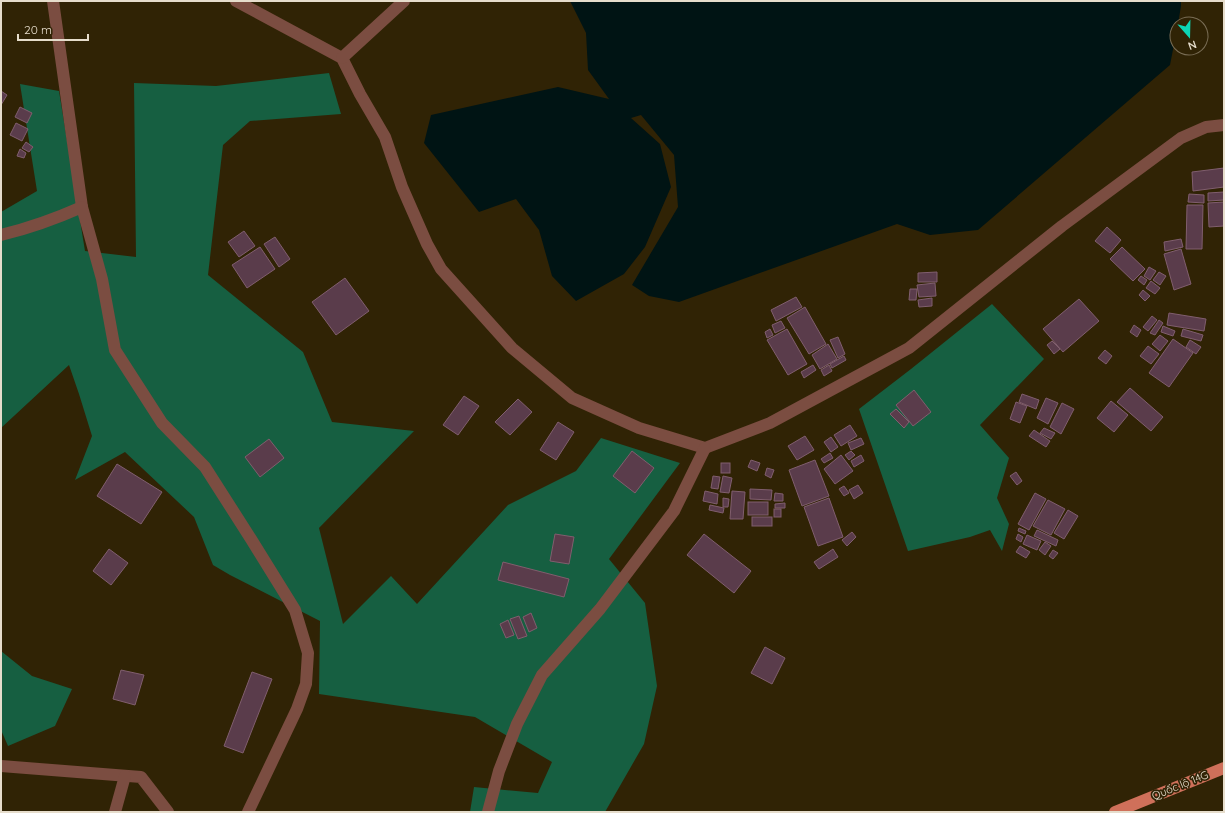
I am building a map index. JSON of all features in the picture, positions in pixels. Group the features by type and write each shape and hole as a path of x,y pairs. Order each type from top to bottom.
{"main road":[{"name":"Quốc lộ 14G","path":"1115,812 1224,768"}],"street":[{"path":"53,1 82,207 102,279 115,350 162,423 205,467 295,610 308,653 306,684 297,709 248,812"},
{"path":"236,1 342,58 360,94 385,137 402,187 426,244 441,269 512,348 572,398 640,428 705,448 770,423 909,348 1062,226 1181,138 1206,127 1224,125"},
{"path":"342,58 404,1"},
{"path":"1,234 24,230 82,207"},
{"path":"488,812 499,771 517,724 542,675 600,609 674,511 705,448"},
{"path":"1,766 141,777 168,812"},
{"path":"115,812 125,776"}],"green space":[{"path":"329,73 341,114 250,121 223,145 208,275 303,352 332,422 414,431 319,528 343,624 391,576 417,604 508,505 576,471 601,438 680,463 609,559 645,603 657,686 644,744 605,812 470,812 474,787 538,793 552,762 475,717 319,694 320,621 213,565 194,517 125,452 75,480 92,436 69,365 1,428 1,212 37,191 20,84 59,91 85,251 136,257 134,83 216,86"},
{"path":"992,304 1044,359 980,425 1009,458 997,498 1009,524 1002,551 990,530 970,537 908,551 859,409"},
{"path":"1,651 32,676 72,689 55,726 8,746 1,730"}],"shaded area":[{"path":"570,1 1181,1 1179,16 1169,16 1169,56 1172,56 1170,65 978,230 930,235 897,224 679,302 649,296 632,285 678,207 674,155 641,115 631,118 660,144 671,187 645,247 624,274 576,301 552,276 539,230 516,199 479,212 424,143 431,115 558,87 609,99 588,70 586,33"}],"building":[{"path":"1,91 7,95 1,105"},
{"path":"20,107 32,113 27,123 15,117"},
{"path":"16,123 28,129 22,141 10,135"},
{"path":"26,142 33,147 29,152 22,148"},
{"path":"20,149 26,153 24,158 17,156"},
{"path":"1224,168 1224,187 1193,191 1192,172"},
{"path":"1224,192 1224,200 1208,201 1208,193"},
{"path":"1189,194 1204,195 1204,203 1188,202"},
{"path":"1224,202 1224,226 1209,227 1208,203"},
{"path":"1187,205 1203,205 1202,249 1186,249"},
{"path":"1107,227 1121,240 1110,253 1095,241"},
{"path":"244,231 255,246 239,257 228,242"},
{"path":"275,237 290,259 279,267 264,244"},
{"path":"1181,239 1183,247 1165,251 1164,242"},
{"path":"260,247 275,269 247,288 232,265"},
{"path":"1122,247 1145,269 1133,281 1110,259"},
{"path":"1181,249 1191,284 1174,290 1164,254"},
{"path":"1149,267 1156,271 1150,280 1144,276"},
{"path":"937,272 937,282 918,282 918,273"},
{"path":"1159,272 1166,276 1160,285 1153,280"},
{"path":"1141,276 1147,280 1144,285 1138,280"},
{"path":"345,278 369,311 336,335 312,302"},
{"path":"1151,281 1160,288 1155,294 1146,288"},
{"path":"935,283 936,296 919,297 917,285"},
{"path":"910,289 917,289 916,300 909,300"},
{"path":"1143,290 1150,296 1145,301 1139,295"},
{"path":"796,297 802,307 776,321 771,310"},
{"path":"932,298 932,306 919,307 918,300"},
{"path":"1079,299 1099,321 1063,352 1043,329"},
{"path":"805,307 826,344 809,354 787,318"},
{"path":"1169,313 1206,319 1204,331 1167,325"},
{"path":"1152,316 1157,320 1148,331 1143,327"},
{"path":"1159,320 1163,323 1155,335 1150,333"},
{"path":"781,321 785,328 775,333 772,325"},
{"path":"1134,325 1141,330 1137,337 1130,332"},
{"path":"1163,326 1175,331 1173,336 1161,332"},
{"path":"770,329 773,335 767,338 765,332"},
{"path":"787,329 807,364 788,375 767,340"},
{"path":"1183,329 1203,335 1201,341 1181,336"},
{"path":"1160,335 1168,341 1160,351 1152,344"},
{"path":"838,337 845,354 838,358 830,340"},
{"path":"1173,339 1193,353 1169,387 1149,373"},
{"path":"1190,340 1201,347 1196,354 1186,347"},
{"path":"1052,341 1060,349 1054,354 1047,345"},
{"path":"828,344 837,359 820,369 812,355"},
{"path":"1148,346 1159,354 1151,364 1140,356"},
{"path":"1105,350 1112,356 1106,364 1098,358"},
{"path":"844,356 846,360 832,368 830,364"},
{"path":"813,365 816,370 804,378 801,372"},
{"path":"829,365 832,371 824,376 821,370"},
{"path":"1130,388 1163,417 1151,431 1117,402"},
{"path":"914,390 931,412 913,426 896,405"},
{"path":"1022,394 1039,400 1036,409 1019,402"},
{"path":"464,396 479,406 458,435 443,425"},
{"path":"1046,398 1058,403 1048,424 1037,418"},
{"path":"518,399 532,412 510,435 495,422"},
{"path":"1111,401 1128,415 1114,432 1097,418"},
{"path":"1016,402 1027,406 1020,423 1010,419"},
{"path":"1062,403 1074,409 1061,434 1050,427"},
{"path":"896,409 909,422 904,428 890,414"},
{"path":"558,422 574,432 556,460 540,450"},
{"path":"850,425 857,436 841,446 834,435"},
{"path":"1044,428 1055,433 1051,439 1040,433"},
{"path":"1034,430 1050,441 1046,447 1029,436"},
{"path":"805,436 814,450 797,460 788,446"},
{"path":"831,437 838,447 831,452 824,442"},
{"path":"861,438 864,444 851,450 848,443"},
{"path":"269,439 284,458 260,477 245,457"},
{"path":"632,451 654,468 635,493 613,476"},
{"path":"851,451 855,455 849,460 845,455"},
{"path":"830,453 833,458 824,463 821,459"},
{"path":"841,455 853,471 835,484 824,469"},
{"path":"861,455 864,461 854,467 851,461"},
{"path":"751,460 760,463 757,471 748,467"},
{"path":"815,460 829,496 802,506 789,470"},
{"path":"721,463 730,463 730,473 721,473"},
{"path":"117,464 162,492 141,524 97,496"},
{"path":"767,468 774,470 771,478 765,475"},
{"path":"1016,472 1022,481 1017,485 1010,476"},
{"path":"713,476 720,477 718,489 711,488"},
{"path":"723,476 732,478 729,493 720,492"},
{"path":"858,485 863,493 854,499 849,490"},
{"path":"844,486 849,493 844,496 839,489"},
{"path":"750,489 772,490 771,500 750,499"},
{"path":"705,491 718,494 717,504 703,501"},
{"path":"732,491 745,492 743,519 730,519"},
{"path":"775,493 783,494 783,501 774,501"},
{"path":"1035,493 1046,499 1029,530 1018,524"},
{"path":"723,498 729,499 728,507 723,507"},
{"path":"829,498 843,537 818,546 804,507"},
{"path":"1048,500 1065,509 1051,535 1033,526"},
{"path":"748,502 768,502 768,515 748,515"},
{"path":"785,503 785,508 775,508 775,504"},
{"path":"710,505 724,508 723,513 709,510"},
{"path":"774,509 781,509 781,517 774,517"},
{"path":"1068,510 1078,516 1064,539 1054,533"},
{"path":"752,517 772,517 772,526 752,526"},
{"path":"1019,528 1026,531 1025,534 1018,531"},
{"path":"1037,530 1058,540 1056,546 1034,536"},
{"path":"852,532 856,537 847,546 842,540"},
{"path":"555,534 574,537 569,564 550,561"},
{"path":"704,534 751,571 734,593 687,555"},
{"path":"1018,534 1023,537 1021,542 1016,539"},
{"path":"1027,535 1041,541 1037,550 1023,544"},
{"path":"1045,542 1051,546 1045,555 1039,550"},
{"path":"1020,546 1030,552 1026,558 1016,552"},
{"path":"109,549 128,563 111,585 93,571"},
{"path":"833,549 838,557 819,569 814,562"},
{"path":"1053,550 1058,553 1053,559 1049,556"},
{"path":"503,562 569,579 564,597 498,580"},
{"path":"531,613 537,628 529,632 523,617"},
{"path":"519,616 527,636 518,639 510,619"},
{"path":"508,620 514,635 506,638 500,624"},
{"path":"765,647 785,658 772,684 751,673"},
{"path":"121,670 144,675 135,705 113,699"},
{"path":"252,672 272,679 243,753 224,746"}]}
